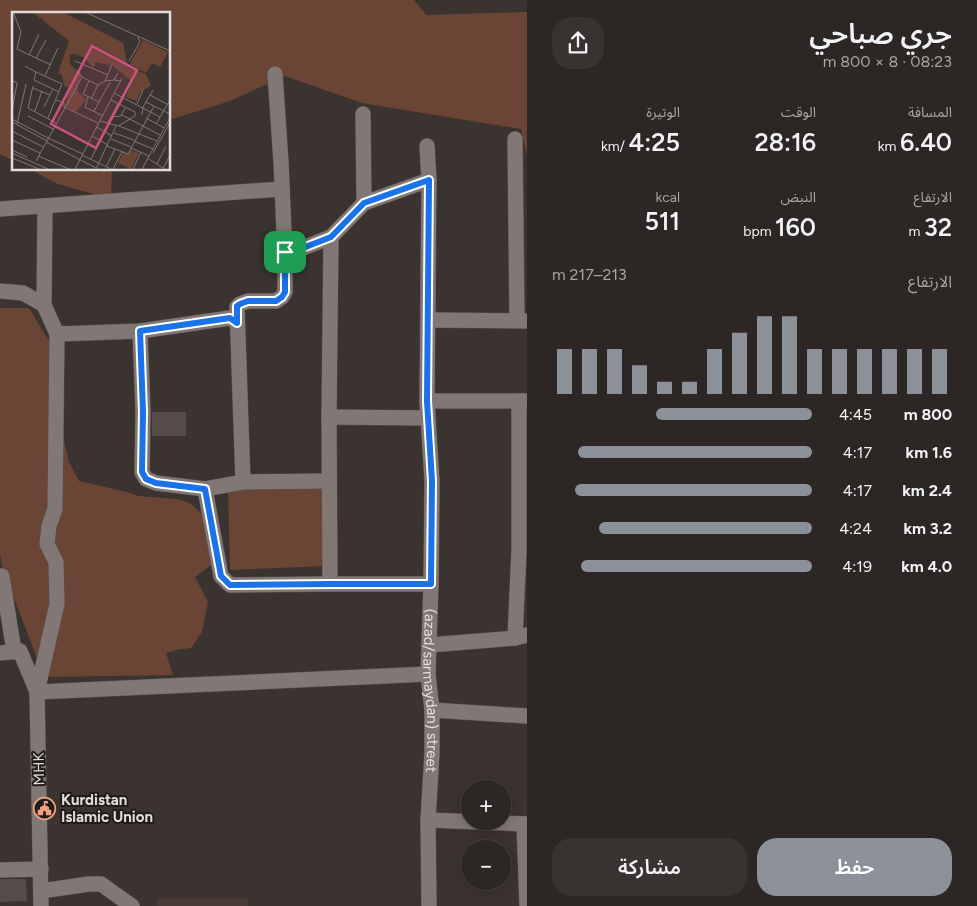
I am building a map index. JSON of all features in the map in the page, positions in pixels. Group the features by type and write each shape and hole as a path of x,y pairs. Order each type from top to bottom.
{"street":[{"path":"243,482 237,306 248,301 276,301 285,292 282,162 275,74"},
{"path":"363,114 364,203"},
{"path":"428,320 522,320 515,138"},
{"name":"(azad/sarmaydan) street","path":"427,146 429,180 427,418 432,481 431,584 428,645 428,674 432,710 432,753 428,820 429,906"},
{"path":"285,252 285,255 331,237 364,203 429,180"},
{"path":"0,209 282,189"},
{"path":"37,692 57,604 56,562 47,544 55,508 57,334 44,305 45,206"},
{"path":"330,584 331,237"},
{"path":"0,290 23,293 44,305"},
{"path":"57,334 140,331 230,318 237,323"},
{"path":"140,331 143,412 142,472 146,479 156,483 205,489 243,482 329,481"},
{"path":"427,401 523,401 521,636 428,645"},
{"path":"329,417 427,418"},
{"path":"205,489 221,576 230,585 431,584"},
{"path":"2,576 7,652 20,651 37,692"},
{"path":"37,692 428,674"},
{"name":"MHK","path":"37,692 41,899"},
{"path":"432,710 527,716"},
{"path":"428,820 526,824 527,906"},
{"path":"0,870 41,869"},
{"path":"41,899 88,884 100,884 132,906"}],"shaded area":[{"path":"0,0 414,0 426,15 527,12 527,156 521,129 362,103 285,76 230,101 170,120 170,12 12,12 12,160 0,154"},
{"path":"31,170 112,170 111,199 58,184"},
{"path":"0,308 29,308 54,349 56,391 65,445 69,462 79,481 138,496 177,499 190,503 202,514 215,562 195,577 208,602 202,632 191,648 166,653 173,675 44,677 2,566 0,553"},
{"path":"325,487 325,566 230,570 228,489"},
{"path":"157,898 248,898 248,906 157,906"}],"building":[{"path":"152,412 186,412 186,436 152,436"},
{"path":"0,879 26,879 27,901 0,902"}],"place":[{"name":"Kurdistan Islamic Union","path":"45,809"}],"route":[{"path":"285,252 285,255 331,237 364,203 429,180 427,418 432,481 431,584 230,585 221,576 205,489 156,483 146,479 142,472 143,412 140,331 230,318 237,323 237,306 240,304 248,301 276,301 282,297 285,292 285,252"}]}
